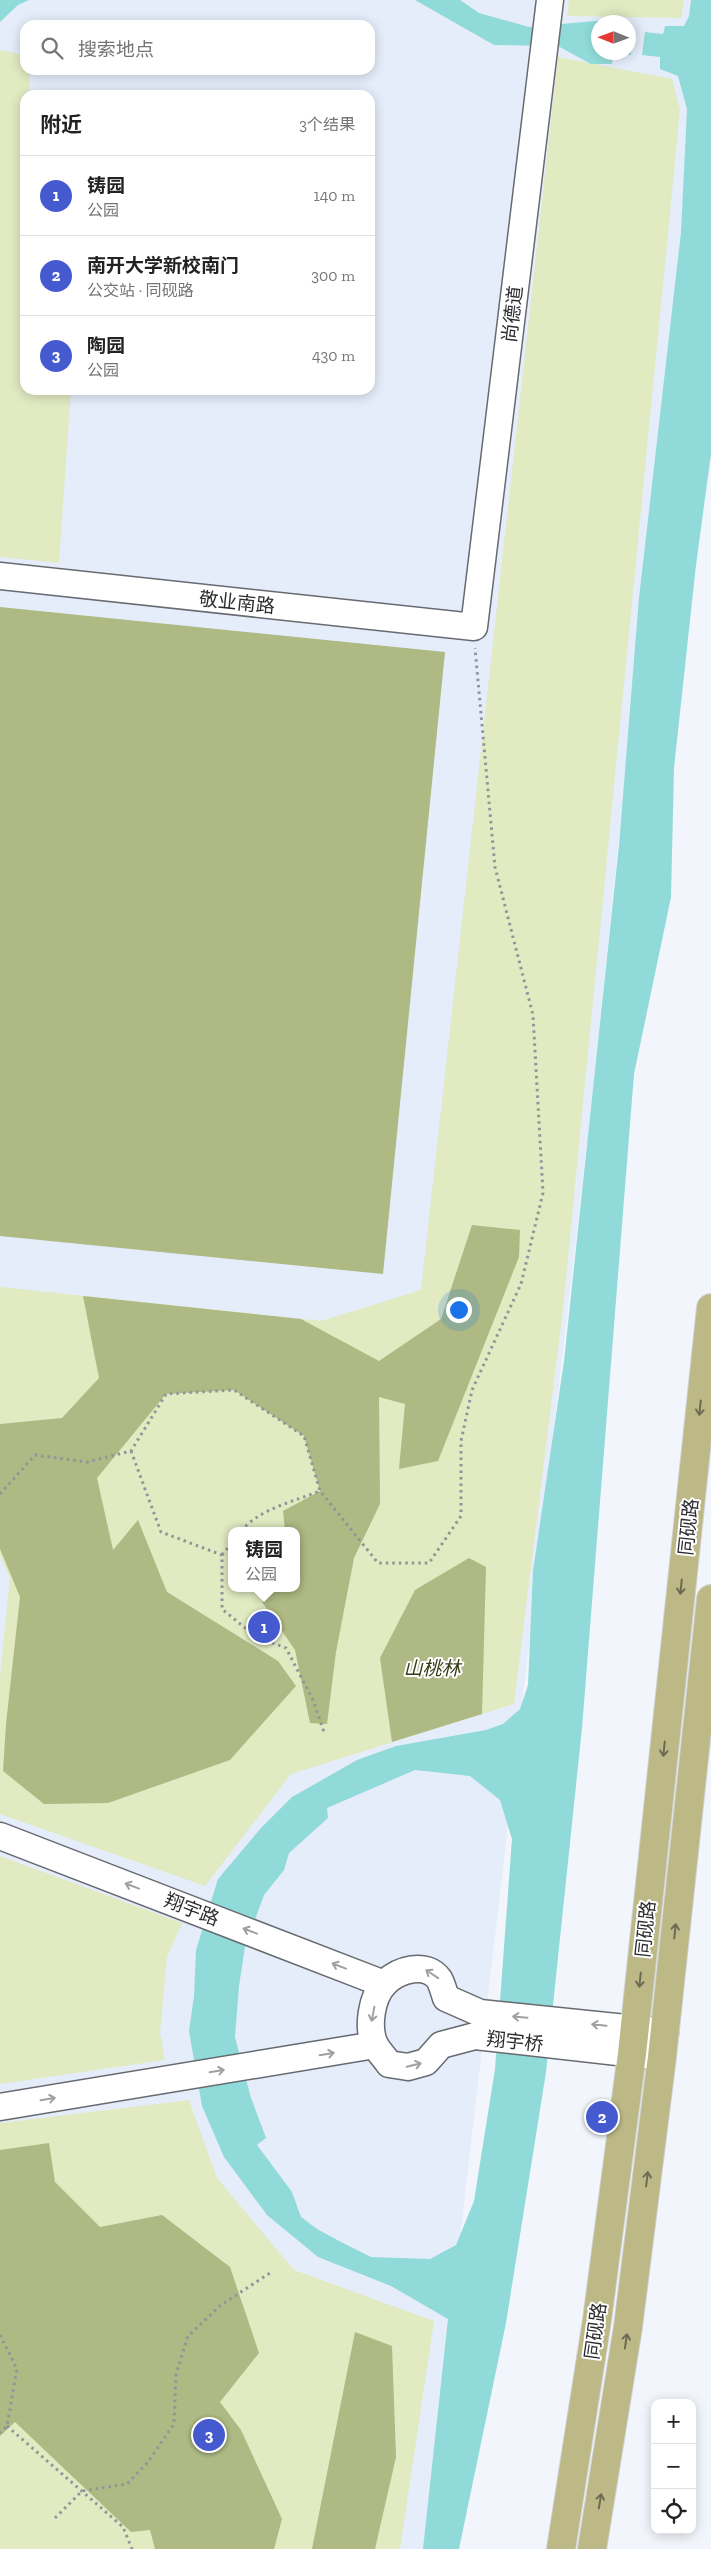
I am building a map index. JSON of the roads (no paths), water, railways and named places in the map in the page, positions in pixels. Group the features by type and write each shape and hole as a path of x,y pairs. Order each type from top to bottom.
{"main road":[{"name":"同砚路","path":"561,2549 597,2320 633,2041 711,1308"},
{"name":"同砚路","path":"592,2549 628,2327 663,2044 711,1599"}],"street":[{"name":"尚德道","path":"474,627 549,9"},
{"name":"敬业南路","path":"0,576 474,627"},
{"name":"翔宇路","path":"0,1836 384,1984"},
{"path":"441,2044 446,2013 446,1998 439,1980 429,1970 418,1968 402,1972 384,1984 371,2014 371,2030 376,2045 389,2064 408,2067 426,2062 441,2044 478,2025 446,1998"},
{"name":"翔宇桥","path":"478,2025 663,2044"},
{"path":"0,2107 376,2045"}],"water":[{"path":"0,0 29,0 18,5 0,22"},
{"path":"415,0 460,0 479,13 529,27 591,21 591,60 612,60 612,64 591,64 558,46 494,45"},
{"path":"691,0 711,0 711,454 696,565 674,768 671,897 634,1074 582,1728 546,2072 506,2323 459,2549 423,2549 448,2319 391,2286 318,2257 267,2215 224,2157 202,2106 189,2031 194,1996 196,1950 218,1879 261,1828 292,1797 357,1760 396,1746 486,1730 503,1724 520,1709 528,1685 533,1571 564,1361 619,845 639,598 681,232 687,109 678,76 660,69 660,57 642,55 645,32 663,34 665,26 684,26 689,16","holes":["415,1770 470,1776 500,1800 512,1839 495,2069 474,2201 456,2245 430,2259 371,2257 317,2229 301,2217 292,2192 257,2145 266,2138 251,2098 235,2037 239,1986 245,1947 264,1895 284,1870 289,1853 328,1818 327,1808"]}],"place":[{"name":"铸园","path":"264,1627"},
{"name":"南开大学新校南门","path":"602,2117"},
{"name":"陶园","path":"209,2435"}],"park label":[{"name":"山桃林","path":"432,1668"}]}
